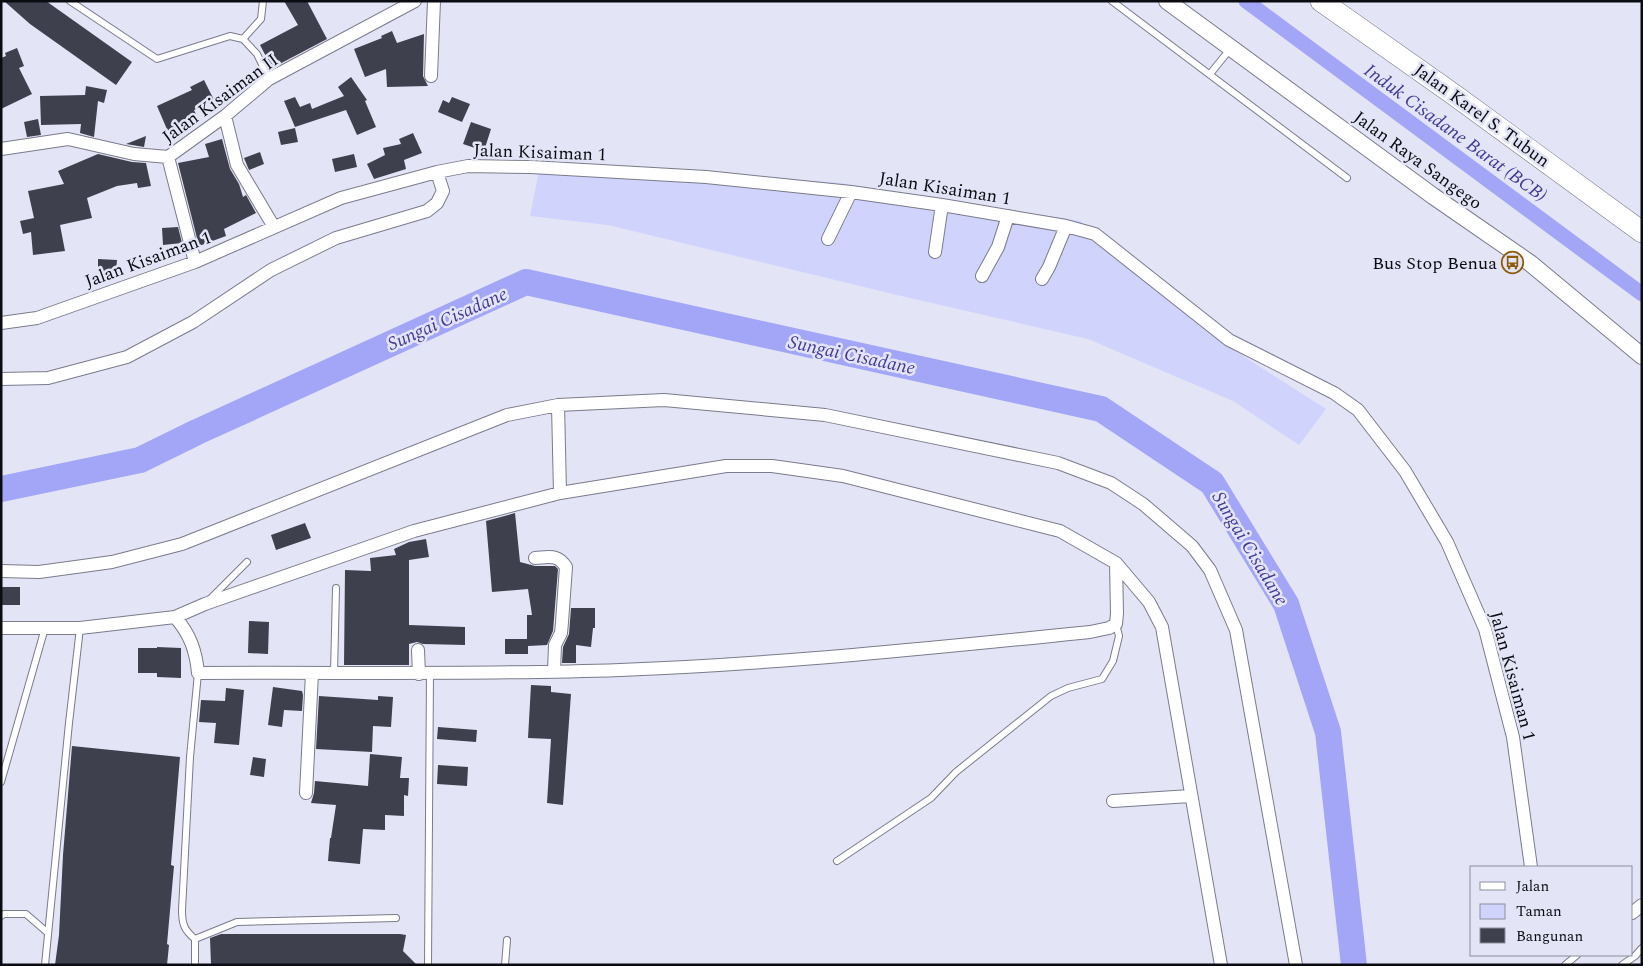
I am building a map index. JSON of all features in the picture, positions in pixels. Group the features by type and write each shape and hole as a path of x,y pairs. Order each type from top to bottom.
{"main road":[{"name":"Jalan Karel S. Tubun","path":"1322,1 1642,232"}],"street":[{"name":"Jalan Kisaiman II","path":"1,149 68,139 134,154 168,157 225,116 269,79 415,1"},
{"path":"431,76 434,1"},
{"name":"Jalan Raya Sangego","path":"1167,1 1433,196 1530,263 1642,356"},
{"path":"225,116 237,165 274,227"},
{"path":"168,157 195,262"},
{"name":"Jalan Kisaiman 1","path":"1,322 37,318 195,262 341,198 437,172 468,166 531,167 706,177 850,192 1008,216 1066,226 1094,234 1229,340 1334,393 1358,410 1405,471 1447,542 1485,629 1513,737 1531,866"},
{"path":"1,379 48,378 127,357 193,322 271,270 336,238 428,211 437,203 443,192 437,172"},
{"path":"828,239 850,192"},
{"path":"935,252 942,205"},
{"path":"982,276 998,247 1008,216"},
{"path":"1042,279 1066,226"},
{"path":"1,571 39,572 112,562 182,544 507,415 558,405 664,400 825,415 1058,463 1111,483 1143,504 1192,546 1210,570 1236,630 1296,965"},
{"path":"558,405 560,493"},
{"path":"1,628 80,628 175,617 205,604 414,531 560,493 726,466 772,466 842,476 1060,531 1116,563 1150,602 1162,627 1221,965"},
{"path":"535,558 555,557 562,560 566,567 561,633 555,645 554,671"},
{"path":"175,617 192,642 198,673 424,674 618,670 729,665 887,653 1090,632 1109,628 1116,624 1118,613 1116,563"},
{"path":"418,650 424,674"},
{"path":"306,792 312,673"},
{"path":"1113,801 1190,796"}],"lane":[{"path":"70,1 157,60 230,36 243,39 257,54 269,79"},
{"path":"243,39 261,19 263,1"},
{"path":"1112,1 1347,178"},
{"path":"1210,74 1231,48"},
{"path":"205,604 247,562"},
{"path":"334,674 336,588"},
{"path":"837,861 931,798 956,772 1051,696 1068,688 1102,680 1113,660 1119,636 1116,624"},
{"path":"1,782 45,628"},
{"path":"45,965 80,628"},
{"path":"195,965 195,939 184,928 182,910 190,757 198,673"},
{"path":"424,674 428,965"},
{"path":"1,916 4,914 26,914 48,933"},
{"path":"195,939 237,922 396,918"},
{"path":"505,965 507,940"},
{"path":"1622,965 1635,956 1642,948"},
{"path":"1565,965 1576,956"}],"green space":[{"path":"541,161 840,183 1080,221 1226,345 1326,409 1299,445 1233,401 1088,339 608,225 530,216"}],"building":[{"path":"4,1 46,1 132,62 116,85 30,24"},
{"path":"284,1 307,1 327,39 272,68 260,45 298,25"},
{"path":"392,31 397,43 424,34 423,76 428,86 387,87 386,69 365,77 354,49 382,38 381,36"},
{"path":"17,48 24,66 19,68 32,94 1,109 1,58 6,56 5,53"},
{"path":"351,77 367,100 365,101 376,127 357,135 346,110 295,127 284,101 295,97 300,107 310,103 312,109 344,96 338,87"},
{"path":"204,80 214,100 194,110 199,121 169,134 157,106 192,90 190,87"},
{"path":"86,86 107,90 104,103 98,101 94,137 80,133 81,124 41,125 40,96 85,95"},
{"path":"452,97 470,104 462,122 438,112 443,100 449,103"},
{"path":"38,119 41,135 27,137 24,122"},
{"path":"471,122 491,129 484,151 463,144"},
{"path":"295,128 298,142 281,145 278,132"},
{"path":"413,133 422,153 404,160 406,169 374,179 367,164 385,155 383,148 401,144 399,139"},
{"path":"146,136 144,147 126,144"},
{"path":"222,139 230,169 239,184 243,197 246,195 256,213 224,229 226,236 199,246 178,163 209,157 205,144"},
{"path":"260,152 264,164 249,170 244,158"},
{"path":"98,154 132,162 146,163 151,186 138,188 137,183 117,186 87,198 92,218 60,225 65,251 33,255 31,232 23,234 20,221 34,218 28,191 64,184 58,171"},
{"path":"354,154 357,167 335,172 332,159"},
{"path":"178,227 182,243 163,245 162,228"},
{"path":"98,259 117,260 116,272 98,271"},
{"path":"515,513 520,562 535,566 555,566 558,569 553,631 547,645 528,646 528,654 505,654 505,639 527,639 527,615 532,615 528,589 492,592 486,521"},
{"path":"305,523 311,538 276,550 271,535"},
{"path":"426,539 429,557 409,560 409,625 465,627 465,645 423,644 417,642 409,644 409,665 344,665 345,570 371,571 370,558 396,555 394,549 409,542"},
{"path":"1,587 20,587 20,605 1,605"},
{"path":"571,608 595,608 595,628 593,628 591,647 576,645 576,663 562,663 563,647 569,634"},
{"path":"249,621 269,622 268,654 248,653"},
{"path":"138,648 181,648 181,678 157,677 157,673 138,673"},
{"path":"531,685 551,686 551,692 571,694 563,805 547,803 551,739 528,738"},
{"path":"273,687 302,691 303,695 302,711 284,710 282,727 268,725"},
{"path":"226,688 244,690 239,745 214,743 216,723 199,722 201,700 225,701"},
{"path":"319,696 378,700 378,696 393,697 391,727 373,726 372,752 316,749"},
{"path":"438,727 477,730 476,742 437,739"},
{"path":"72,746 180,757 171,865 174,866 167,965 55,965 59,935"},
{"path":"370,754 402,757 400,778 409,778 408,796 404,795 404,816 385,815 385,830 363,829 360,864 328,861 336,805 311,803 315,781 368,786"},
{"path":"253,757 266,759 264,777 250,775"},
{"path":"438,765 468,767 467,786 437,784"},
{"path":"221,934 400,934 406,935 403,951 417,965 211,965 210,938"}],"waterway":[{"name":"Induk Cisadane Barat (BCB)","path":"1246,1 1642,294"},
{"name":"Sungai Cisadane","path":"1,489 140,460 197,432 526,282 1101,409 1212,483 1286,604 1328,732 1354,965"}],"place":[{"name":"Bus Stop Benua","path":"1513,263"}]}
